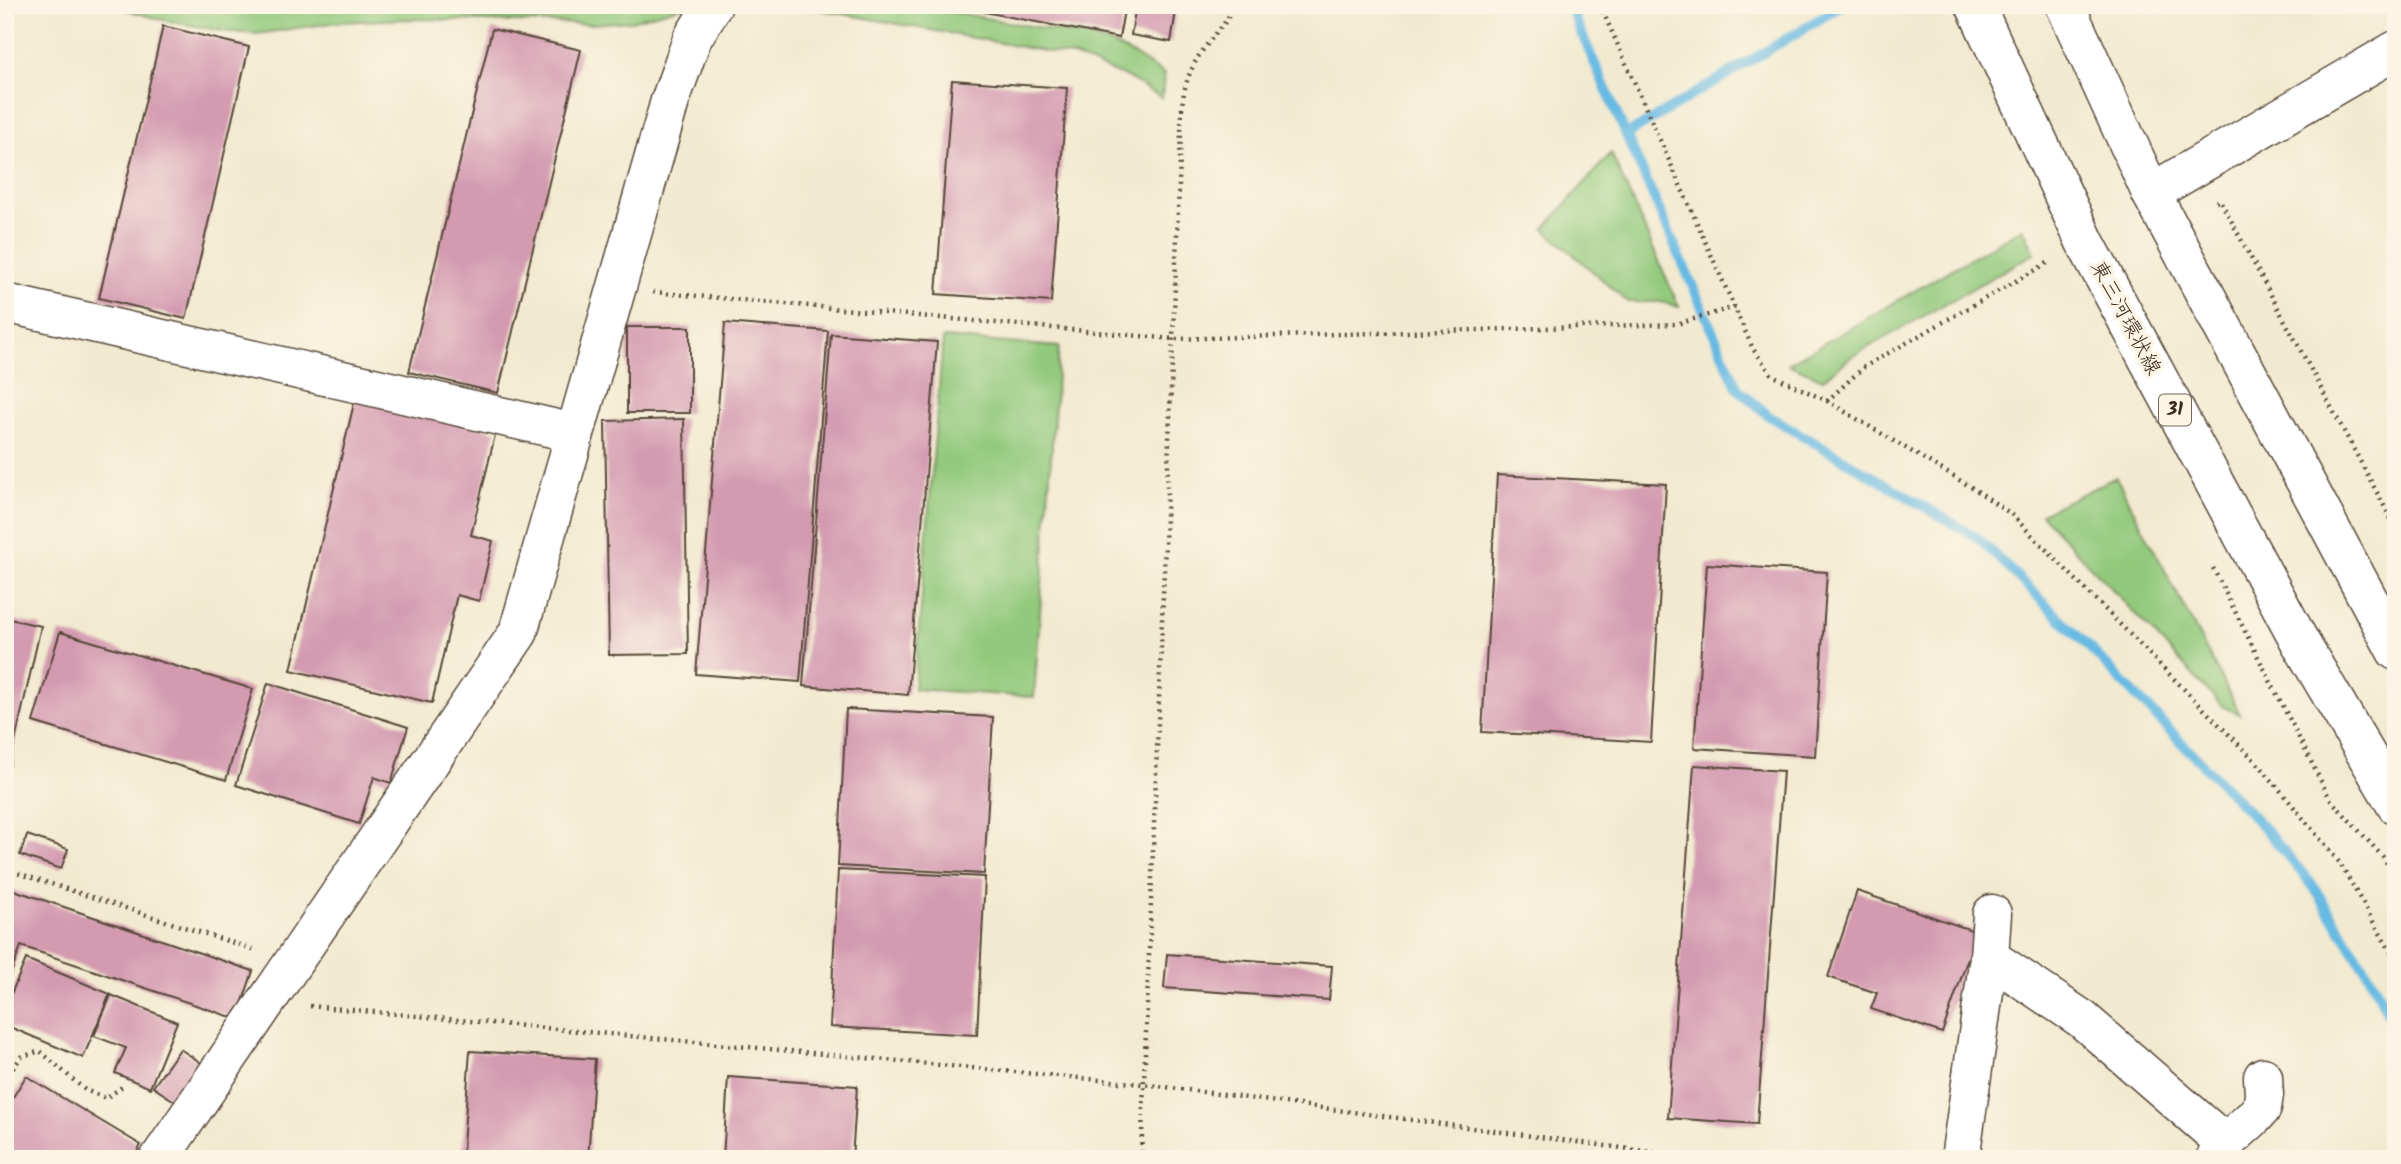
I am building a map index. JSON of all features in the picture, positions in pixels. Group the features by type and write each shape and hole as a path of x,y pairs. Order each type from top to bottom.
{"street":[{"path":"159,1159 518,633 670,101 692,39 713,5"},
{"name":"東三河環状線","path":"1975,5 2085,242 2300,642 2396,805"},
{"path":"2064,5 2164,186 2396,650"},
{"path":"2164,186 2396,50"},
{"path":"5,303 574,433"},
{"path":"1960,1159 1989,957 1992,915"},
{"path":"1989,957 2082,1019 2220,1151 2262,1108 2263,1077"}],"path":[{"path":"1141,1159 1184,86 1199,56 1229,19 1233,5"},
{"path":"1600,5 1732,308 1753,348 1772,375 1827,401 1965,483 2011,514 2261,767 2339,862 2396,961"},
{"path":"2164,186 2195,212 2220,200 2396,528"},
{"path":"1827,401 1864,368 2085,242"},
{"path":"618,289 1174,339 1681,323 1732,308"},
{"path":"5,869 292,962"},
{"path":"268,1002 1143,1084 1704,1159"},
{"path":"5,1080 21,1057 40,1051 85,1090 107,1098 122,1087"}],"green space":[{"path":"111,5 687,5 631,21 592,24 411,19 339,22 257,34 228,32 158,19"},
{"path":"811,5 915,5 1080,35 1109,43 1164,74 1162,98 1128,78 1076,57 811,8"},
{"path":"1611,153 1679,307 1661,302 1628,302 1544,229"},
{"path":"2023,228 2035,253 1851,357 1823,379 1788,364"},
{"path":"943,338 1059,347 1034,697 914,689"},
{"path":"2116,477 2240,714 2223,707 2041,514"}],"building":[{"path":"948,5 1125,5 1119,38"},
{"path":"1136,5 1177,5 1171,42 1131,35"},
{"path":"163,26 249,47 186,319 99,298"},
{"path":"492,29 581,50 498,393 409,372"},
{"path":"952,80 1067,88 1051,302 936,294"},
{"path":"725,323 828,331 800,682 696,674"},
{"path":"627,327 690,327 690,413 627,413"},
{"path":"831,334 937,342 908,695 803,686"},
{"path":"355,399 496,431 471,535 493,541 479,601 457,595 432,703 291,670"},
{"path":"684,419 688,654 609,655 605,421"},
{"path":"1497,475 1666,484 1651,742 1482,732"},
{"path":"1707,564 1827,572 1815,756 1694,748"},
{"path":"5,618 41,626 6,781 5,781"},
{"path":"60,632 253,689 226,780 33,722"},
{"path":"268,683 408,727 391,783 374,777 359,824 236,785"},
{"path":"846,709 993,717 984,874 838,866"},
{"path":"1694,765 1783,771 1757,1124 1668,1118"},
{"path":"27,835 68,849 61,869 20,855"},
{"path":"838,870 985,877 977,1035 830,1027"},
{"path":"5,887 253,971 237,1019 21,946 5,990"},
{"path":"1857,891 1977,932 1942,1033 1871,1009 1877,993 1828,977"},
{"path":"1167,954 1332,966 1329,1000 1164,988"},
{"path":"26,959 110,994 83,1058 5,1025 5,1008"},
{"path":"111,995 177,1022 150,1088 115,1073 126,1048 94,1036"},
{"path":"180,1049 206,1066 179,1104 153,1087"},
{"path":"470,1051 595,1059 588,1159 462,1159"},
{"path":"26,1076 141,1145 133,1159 13,1159 5,1154 5,1110"},
{"path":"728,1077 857,1086 852,1159 723,1159"}],"waterway":[{"path":"1569,5 1738,389 1769,416 1978,538 2085,643 2266,830 2313,886 2371,978 2396,1031"},
{"path":"1626,135 1843,5"}]}
